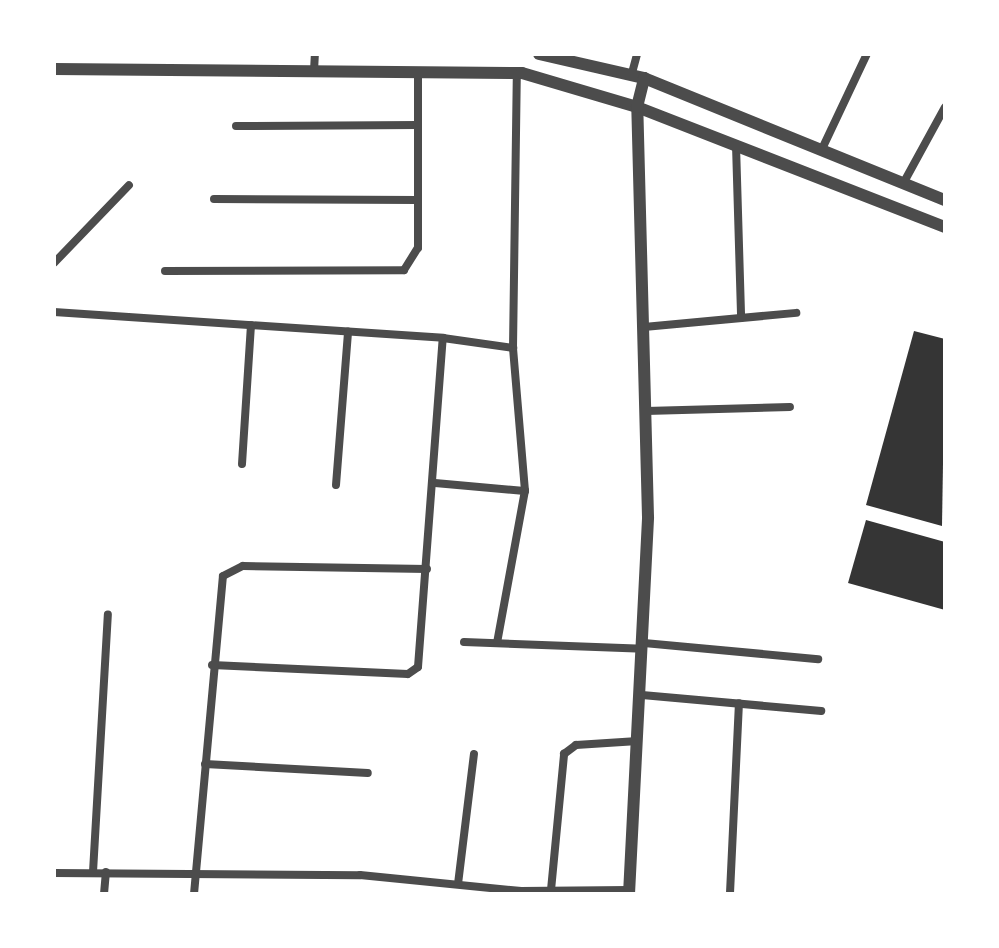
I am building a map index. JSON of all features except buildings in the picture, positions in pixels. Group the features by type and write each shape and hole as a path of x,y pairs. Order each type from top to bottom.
{"street":[{"path":"314,71 315,54"},
{"path":"539,54 638,76 945,200"},
{"path":"54,873 195,871 360,875 551,890 629,892 644,646 646,411 637,54"},
{"path":"822,149 867,54"},
{"path":"54,69 517,73 637,107 945,227"},
{"path":"165,271 404,270 418,248 418,71"},
{"path":"497,643 525,491 513,348 517,73"},
{"path":"904,182 945,107"},
{"path":"236,126 418,125"},
{"path":"736,145 741,318"},
{"path":"54,263 129,185"},
{"path":"214,199 418,200"},
{"path":"54,312 443,338 513,348"},
{"path":"644,327 796,313"},
{"path":"242,464 251,325"},
{"path":"336,485 348,331"},
{"path":"212,665 414,672 435,483 443,338"},
{"path":"646,411 790,407"},
{"path":"435,483 525,491"},
{"path":"194,894 218,591 223,576 233,568 427,569"},
{"path":"93,872 108,614"},
{"path":"464,642 644,646 818,659"},
{"path":"642,695 821,711"},
{"path":"730,893 739,703"},
{"path":"551,890 564,754 576,745 639,741"},
{"path":"458,884 474,754"},
{"path":"205,764 368,773"},
{"path":"104,894 106,872"}]}
